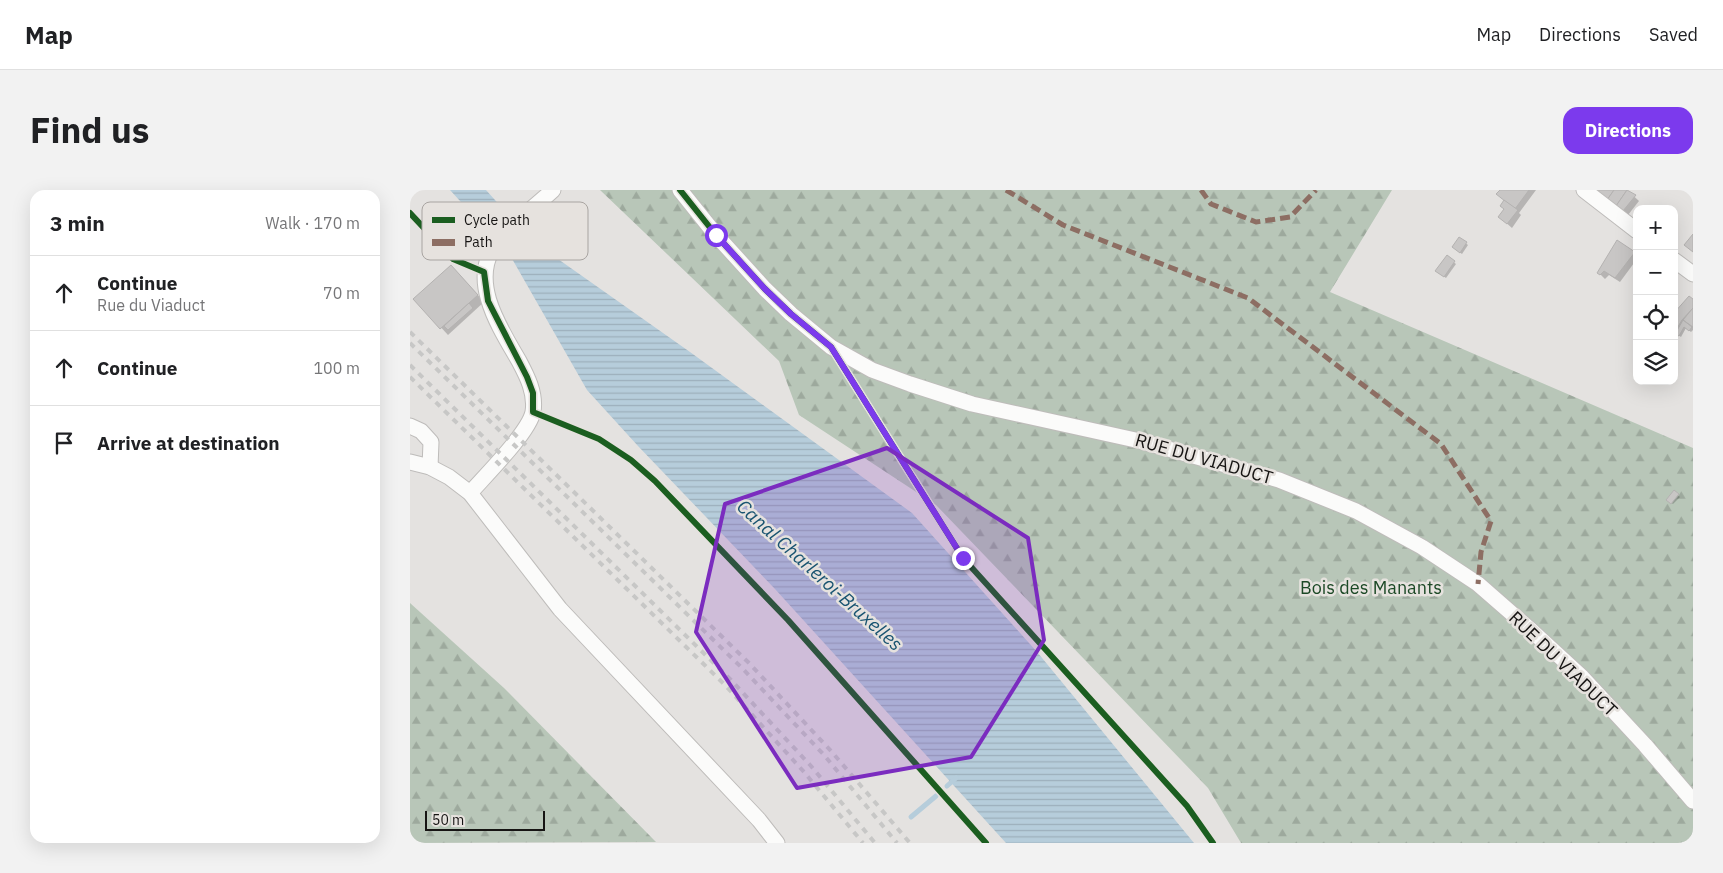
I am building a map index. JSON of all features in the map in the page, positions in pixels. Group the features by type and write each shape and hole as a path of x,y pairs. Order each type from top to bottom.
{"street":[{"path":"540,202 553,190"},
{"name":"RUE DU VIADUCT","path":"680,190 716,235 765,289 791,314 831,347 872,370 972,404 1140,441 1279,480 1356,511 1422,548 1478,584 1534,632 1582,677 1645,745 1693,801"},
{"path":"1584,190 1633,228"},
{"path":"470,493 525,430 533,412 533,393 527,377 488,301 484,272 487,260"},
{"path":"1678,263 1693,274"},
{"path":"410,426 421,431 431,442 430,467"},
{"path":"410,462 430,467 450,477 470,493 560,610 752,812 777,843"}],"highlighted area":[{"path":"887,448 1028,538 1044,640 971,757 797,788 696,632 725,504"}],"green space":[{"name":"Bois des Manants","path":"600,190 1392,190 1330,292 1693,448 1693,843 1241,843 1208,788 936,505 799,415 779,361"},
{"path":"410,603 504,688 656,842 410,843"}],"water":[{"path":"450,190 486,190 497,202 461,202"},
{"name":"Canal Charleroi-Bruxelles","path":"513,260 559,260 912,513 1038,653 1194,843 1006,843 775,589 587,390"}],"building":[{"path":"1500,190 1529,190 1515,209 1496,194"},
{"path":"1595,190 1614,190 1607,200"},
{"path":"1614,190 1627,190 1616,206 1607,200"},
{"path":"1627,190 1636,195 1623,211 1616,206"},
{"path":"1504,200 1518,210 1507,224 1498,217 1504,209 1500,206"},
{"path":"1693,234 1693,252 1684,245"},
{"path":"1459,237 1467,242 1460,253 1452,247"},
{"path":"1617,240 1633,251 1633,255 1615,278 1604,271 1600,275 1597,273"},
{"path":"1447,255 1455,261 1444,277 1435,271"},
{"path":"451,265 478,295 440,329 413,299"},
{"path":"1689,296 1693,299 1693,308 1678,327 1678,308"},
{"path":"469,303 473,308 448,330 444,326"},
{"path":"1693,308 1693,327 1683,320"},
{"path":"1683,320 1692,327 1689,331 1684,327 1679,336 1678,329"},
{"path":"1674,490 1679,494 1671,504 1666,500"}],"waterway":[{"path":"947,786 956,778"},
{"path":"911,817 936,796"}],"railway":[{"path":"410,332 749,663 831,751 910,843"},
{"path":"410,343 742,668 824,755 897,843"},
{"path":"410,365 731,680 811,766 875,843"},
{"path":"410,377 725,685 804,772 863,843"}],"marked path":[{"path":"1006,190 1063,225 1248,298 1441,444 1491,521 1481,552 1478,584"},
{"path":"1201,190 1211,204 1256,222 1290,217 1316,190"}],"cycle path":[{"path":"680,190 716,235 765,289 791,314 831,347 963,558 1187,806 1213,843"},
{"path":"410,213 422,226"},
{"path":"455,260 484,272 488,301 527,377 533,393 533,412 599,439 631,460 655,481 788,620 986,843"}],"route":[{"path":"716,235 765,289 791,314 831,347 963,558"}]}
